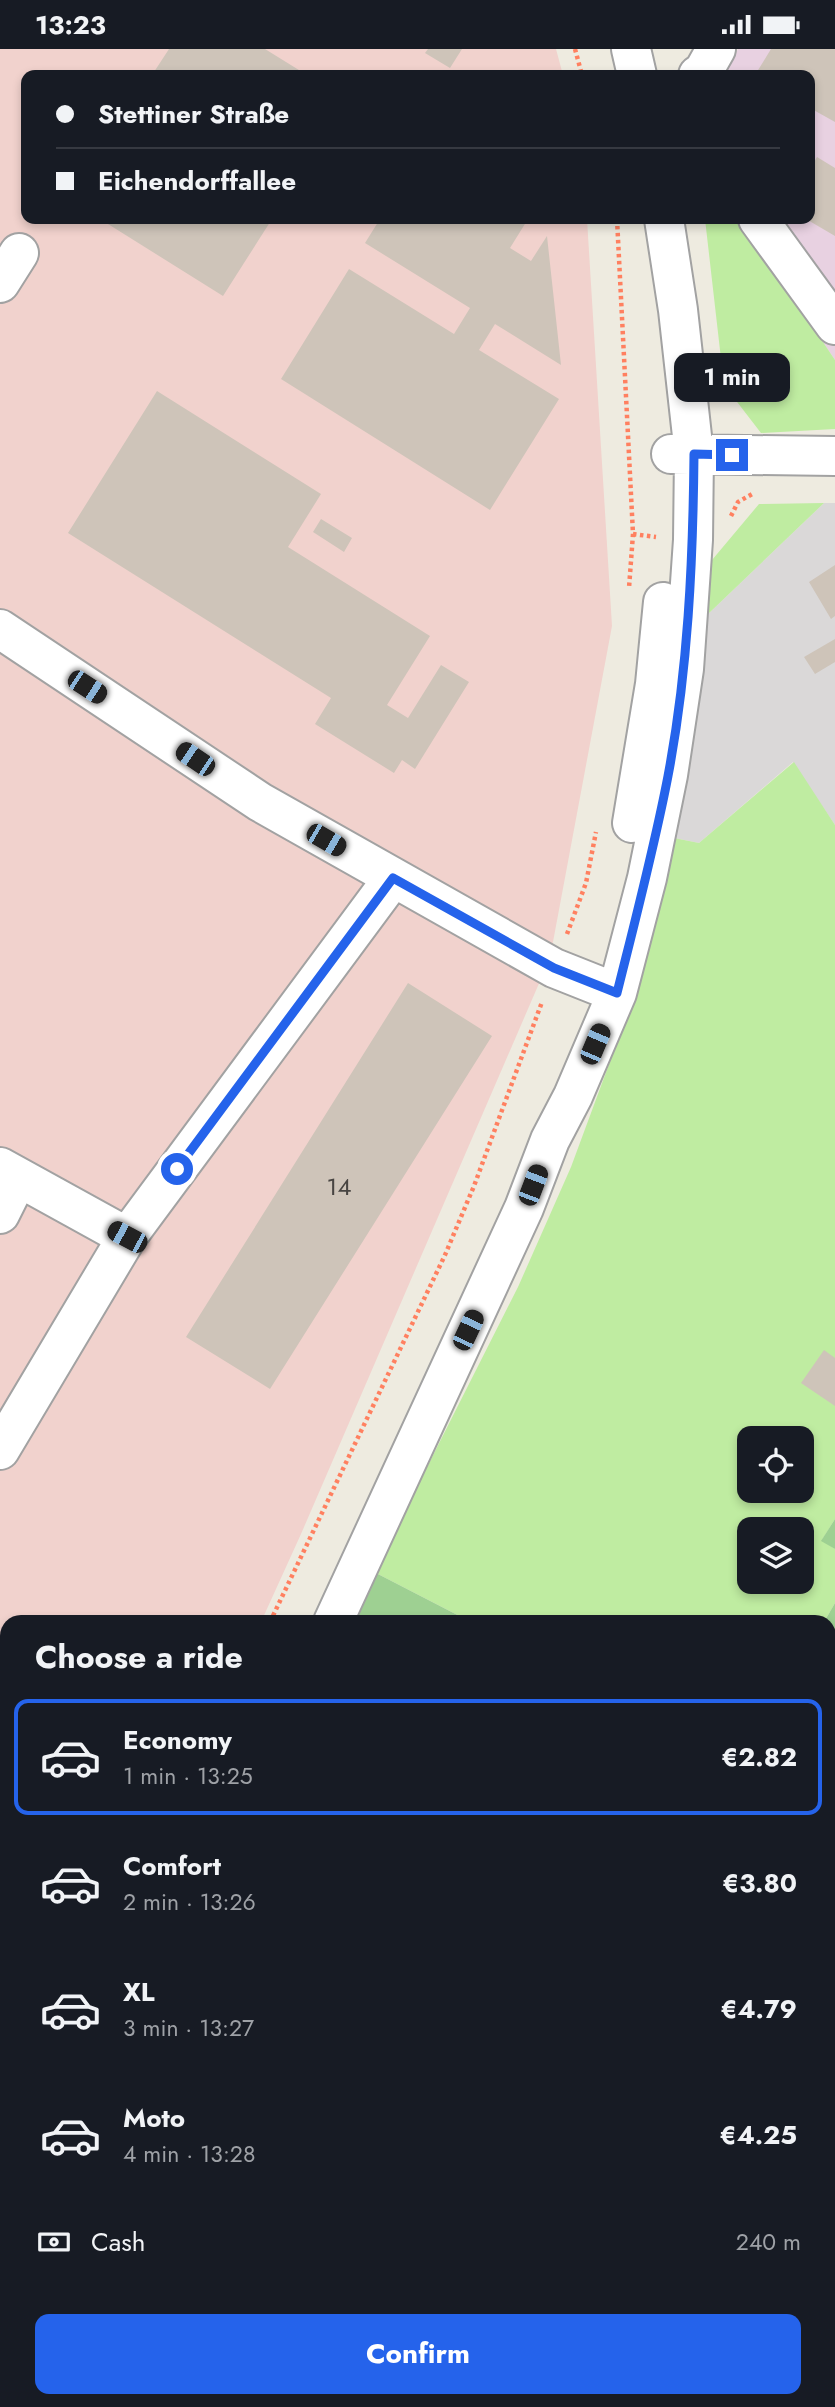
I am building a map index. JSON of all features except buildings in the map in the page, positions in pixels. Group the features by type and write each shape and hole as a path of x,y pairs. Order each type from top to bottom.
{"street":[{"path":"631,49 636,70"},
{"path":"704,70 716,49"},
{"path":"336,1615 524,1208 550,1140 573,1096 604,988 647,878 668,775 684,669 693,540 683,454 678,310 665,224"},
{"path":"762,224 835,325"},
{"path":"683,454 835,456"},
{"path":"604,988 612,912 645,748 683,454"},
{"path":"0,629 260,802 554,968 604,988"},
{"path":"0,1450 127,1237 393,878"},
{"path":"0,1214 9,1173 127,1237"}],"path":[{"path":"575,49 581,70"},
{"path":"617,224 633,534 628,601"},
{"path":"693,540 720,539 738,502 761,489"},
{"path":"273,1615 445,1255 474,1186 586,883 596,829"}],"shaded area":[{"path":"0,49 556,49 562,70 21,70 21,224 587,224 612,626 550,958 264,1615 0,1615"},
{"path":"738,49 835,49 835,360 744,224 815,224 815,70 723,70"},
{"path":"824,503 835,503 835,825 793,762 699,843 674,838 707,615"}],"green space":[{"path":"706,224 744,224 835,360 835,429 761,433 724,385"},
{"path":"824,503 707,615 707,566 759,504"},
{"path":"794,762 835,825 835,1519 822,1540 835,1549 835,1603 828,1615 457,1615 374,1572 518,1287 571,1167 625,1021 674,838 699,843"},
{"path":"835,1519 835,1549 821,1541"},
{"path":"374,1572 457,1615 354,1615"},
{"path":"835,1603 835,1615 828,1615"}],"route":[{"path":"177,1169 393,878 554,968 617,993 647,878 668,775 684,669 693,540 694,454 732,455"}]}
